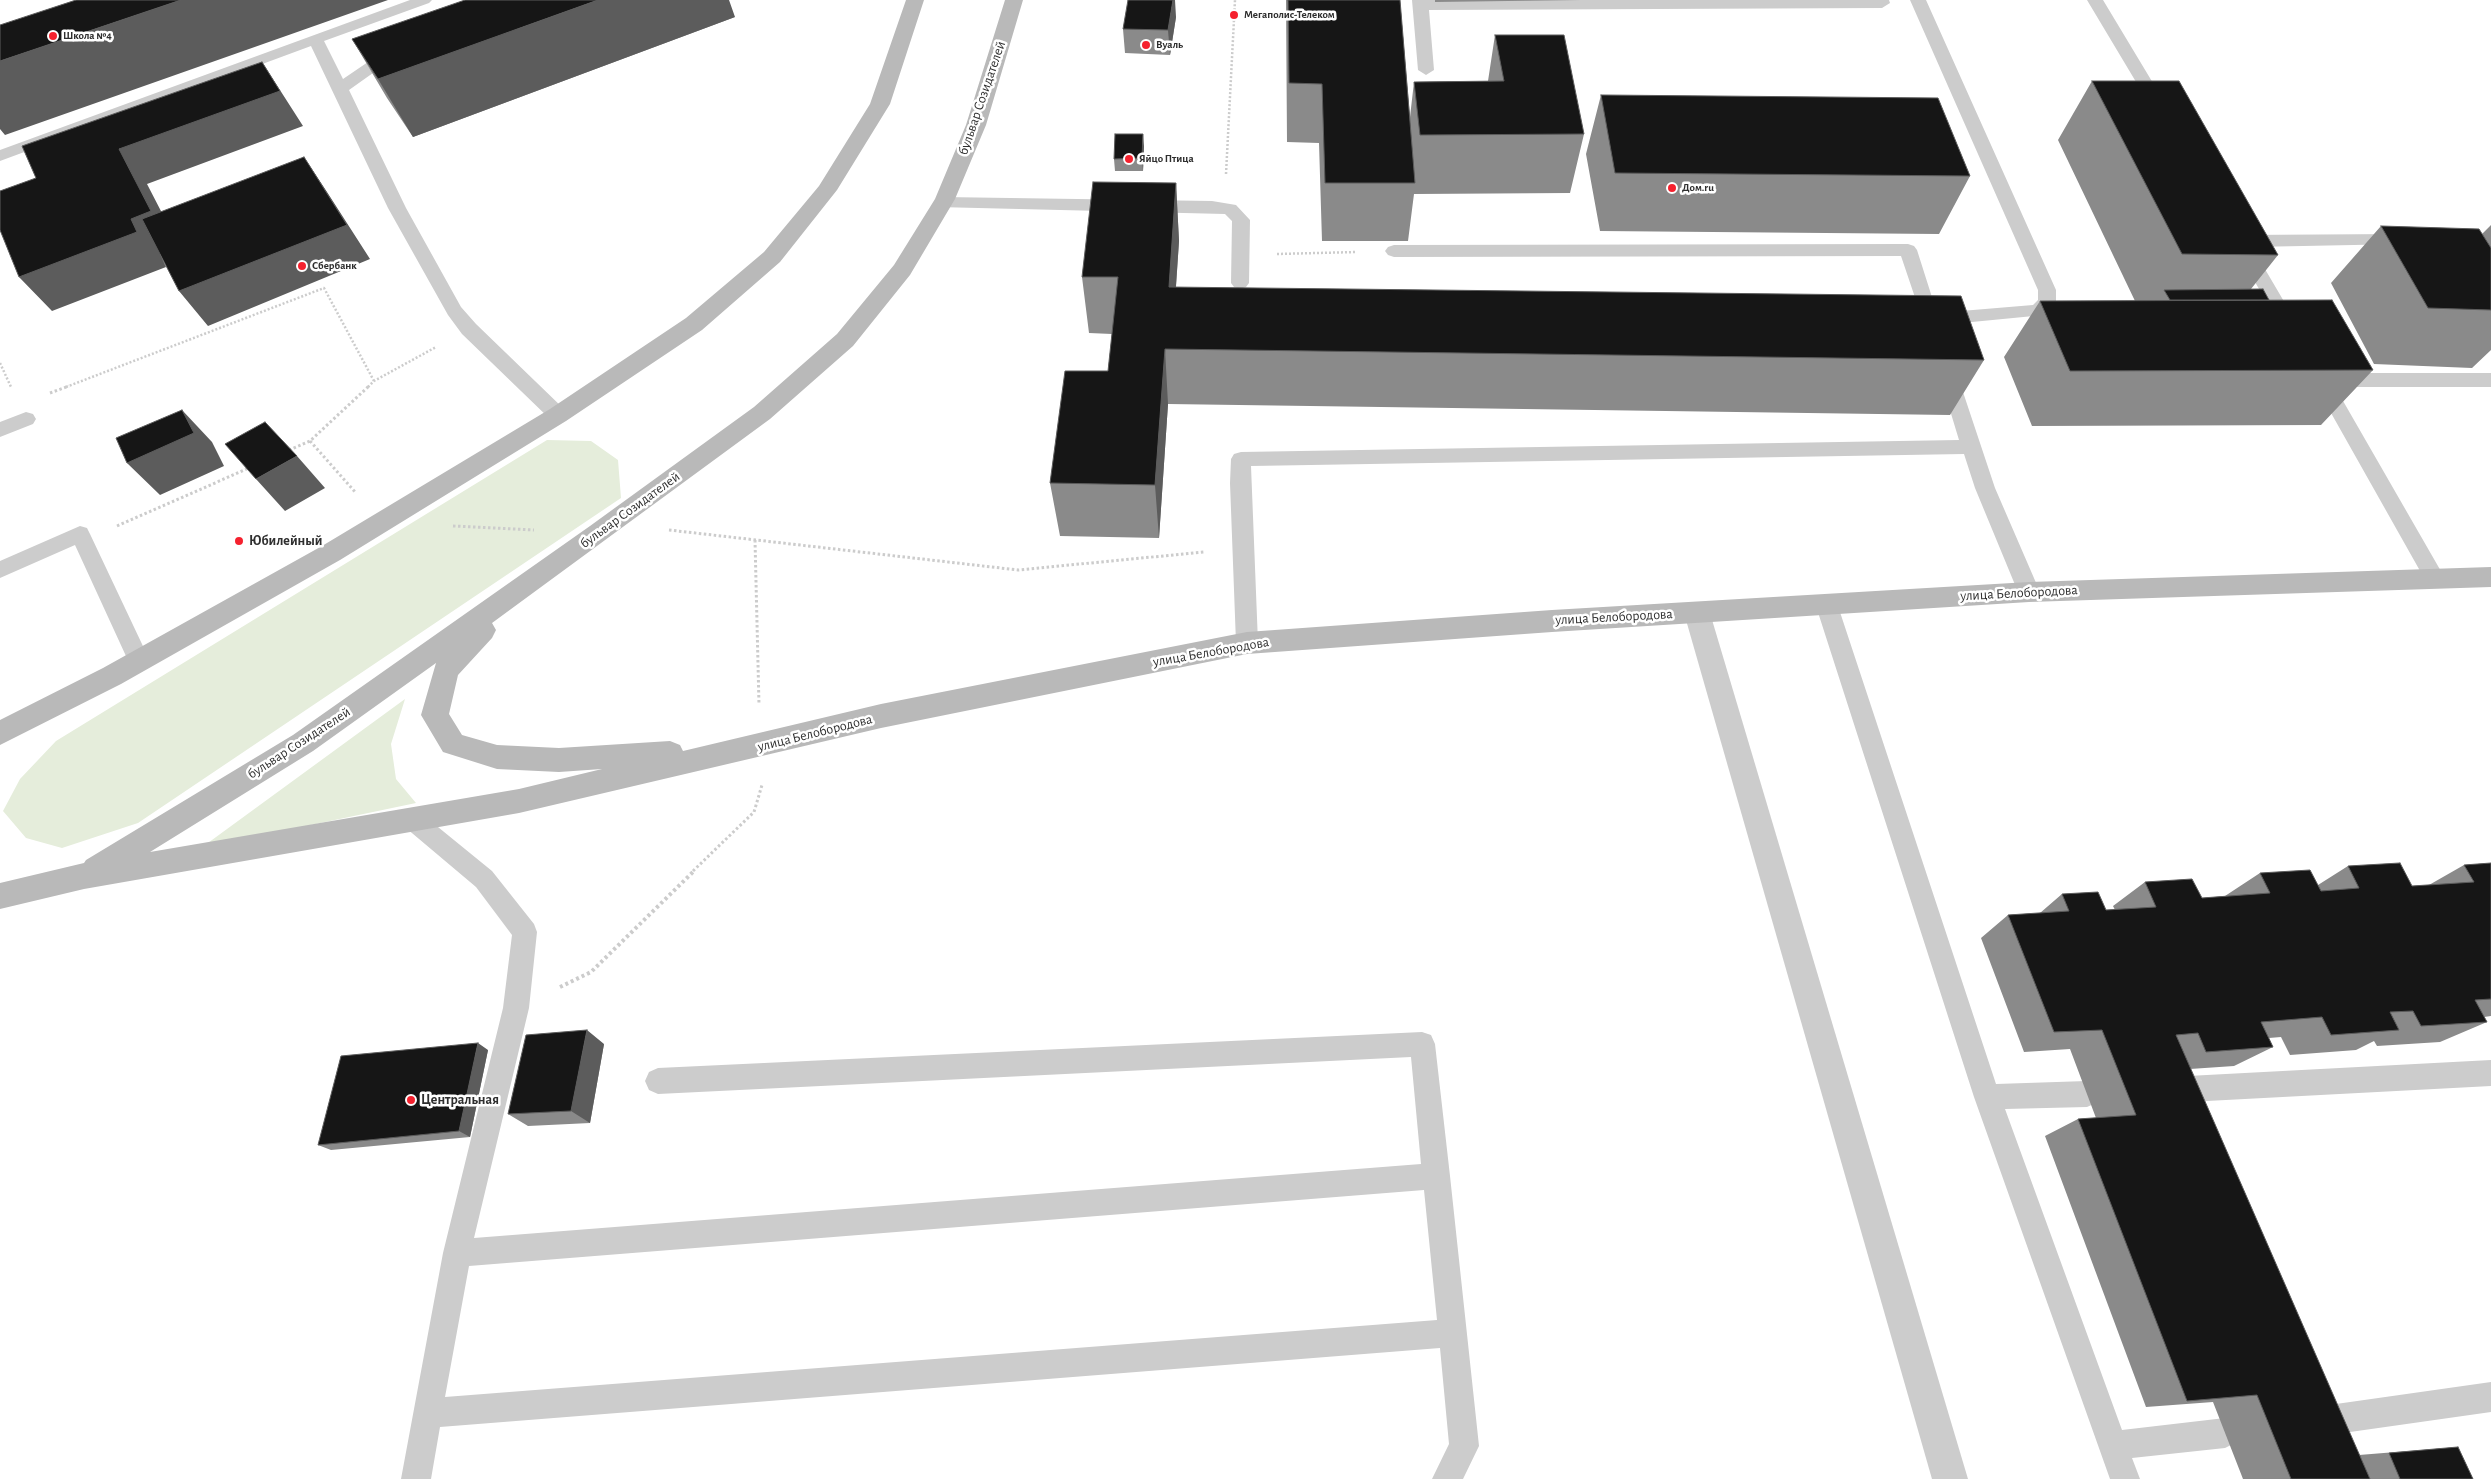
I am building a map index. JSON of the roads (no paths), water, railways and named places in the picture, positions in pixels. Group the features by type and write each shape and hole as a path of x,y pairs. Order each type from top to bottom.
{"main road":[{"path":"0,733 112,676 331,553 558,415 694,324 772,257 828,190 880,104 916,0"},
{"name":"бульвар Созидателей","path":"84,876 303,743 664,486 762,413 845,340 902,270 943,203 976,125 1014,0"},
{"name":"улица Белобородова","path":"599,533 494,620 446,670 435,715 452,744 497,757 559,760 749,749"},
{"name":"улица Белобородова","path":"84,876 414,821 519,801 749,749 881,716 1247,643 1826,603 2029,592 2491,577"},
{"path":"0,746 112,676"},
{"path":"7,892 84,876"}],"street":[{"path":"1697,613 1950,1479"}],"lane":[{"path":"0,156 424,0"},
{"path":"1426,70 1421,2 1882,3 1881,0"},
{"path":"1918,0 2047,290 2046,302 2038,311 1930,320"},
{"path":"2095,0 2170,125"},
{"path":"315,39 397,208 454,311 558,415"},
{"path":"340,89 374,65 411,52"},
{"path":"943,203 1230,209 1241,220 1240,283"},
{"path":"2230,224 2298,340"},
{"path":"2240,241 2414,240"},
{"path":"1394,250 1908,250 1936,338"},
{"path":"1942,356 1984,488 2029,592"},
{"path":"2312,364 2435,579"},
{"path":"2322,380 2491,380"},
{"path":"0,430 26,419"},
{"path":"1247,643 1240,483 1241,459 1971,447"},
{"path":"0,570 80,534 139,661"},
{"path":"1826,603 1987,1097 2125,1479"},
{"path":"414,821 484,879 525,932 516,1008 457,1253 416,1479"},
{"path":"658,1081 1422,1044 1454,1334 1464,1446 1447,1479"},
{"path":"2156,1091 2491,1073"},
{"path":"2193,1089 2205,1117"},
{"path":"1987,1097 2087,1094"},
{"path":"457,1253 1437,1176"},
{"path":"428,1413 1454,1334"},
{"path":"2324,1392 2324,1421 2491,1396"},
{"path":"2112,1446 2225,1433"}],"place":[{"name":"Мегаполис-Телеком","path":"1234,15"},
{"name":"Школа №4","path":"53,36"},
{"name":"Вуаль","path":"1146,45"},
{"name":"Яйцо Птица","path":"1129,159"},
{"name":"Дом.ru","path":"1672,188"},
{"name":"Сбербанк","path":"302,266"},
{"name":"Юбилейный","path":"239,541"},
{"name":"Центральная","path":"411,1100"}]}
